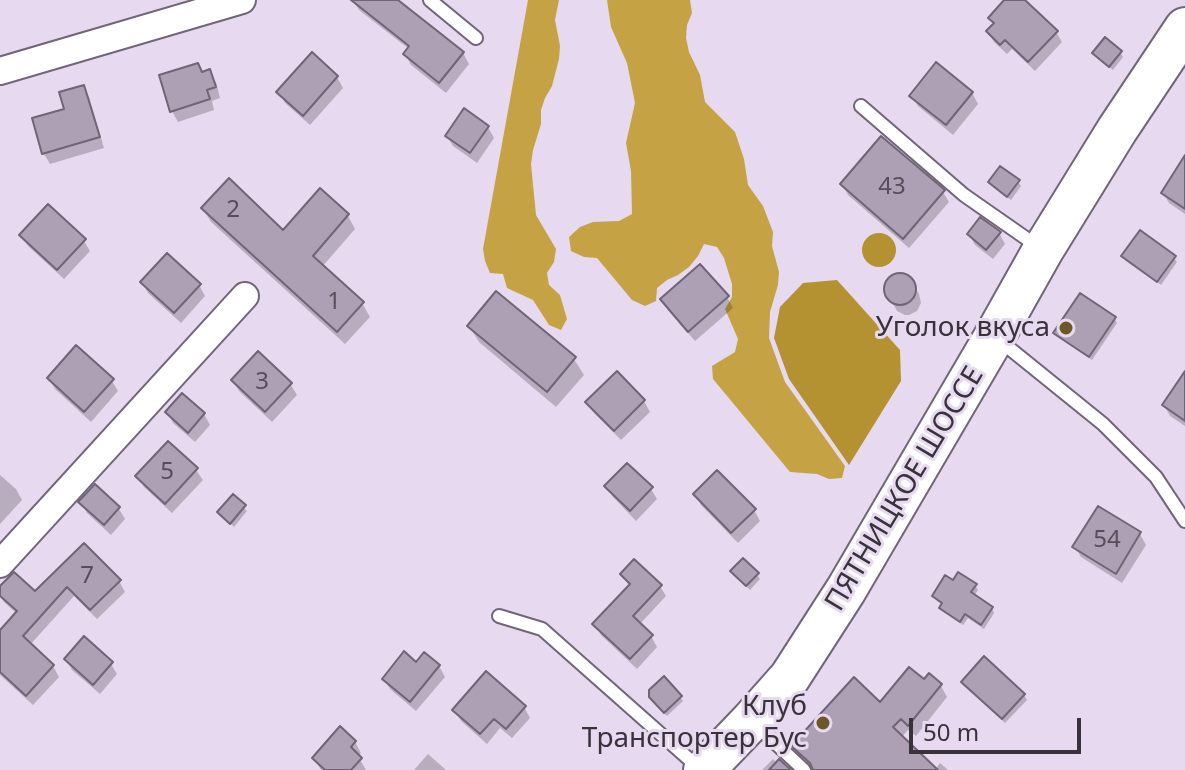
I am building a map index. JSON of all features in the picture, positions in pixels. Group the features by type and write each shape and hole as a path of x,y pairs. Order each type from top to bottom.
{"main road":[{"name":"ПЯТНИЦКОЕ ШОССЕ","path":"703,770 790,677 838,603 1043,250 1185,28"}],"street":[{"path":"0,71 242,0"},
{"path":"0,564 245,296"}],"lane":[{"path":"430,0 476,38"},
{"path":"861,106 964,195 1043,250"},
{"path":"993,339 1009,348 1103,424 1156,477 1185,521"},
{"path":"499,616 542,629 703,770"},
{"path":"751,721 804,770"}],"shaded area":[{"path":"528,0 559,0 555,20 559,59 541,110 541,124 531,164 536,215 556,249 554,262 547,273 549,285 560,295 567,319 561,330 549,325 533,300 507,288 503,274 490,273 483,249"},
{"path":"607,0 690,0 692,13 686,38 700,75 705,102 735,132 748,185 763,206 773,232 772,246 779,272 770,312 769,338 785,382 845,466 842,478 829,479 817,474 790,472 713,379 712,366 735,352 738,339 725,309 732,297 732,284 717,247 704,244 689,267 657,288 656,301 645,306 632,300 597,258 584,257 571,251 569,237 580,227 593,222 619,221 632,214 631,171 626,143 635,103 627,63 611,27"},
{"path":"879,233 891,238 896,250 891,262 879,267 867,262 862,250 867,238"},
{"path":"837,280 900,350 901,381 849,465 789,379 774,338 780,307 803,283"}],"building":[{"path":"351,0 398,0 464,52 439,83 403,54 409,46"},
{"path":"1004,0 1025,0 1058,31 1028,62 1005,40 1000,45 986,31 994,23 988,18"},
{"path":"1105,37 1122,51 1109,67 1092,53"},
{"path":"312,52 338,76 303,116 276,92"},
{"path":"936,62 973,92 946,125 909,96"},
{"path":"198,63 202,72 210,69 216,87 207,90 210,99 170,112 159,75"},
{"path":"84,85 100,137 42,154 32,118 64,109 59,92"},
{"path":"464,108 489,126 470,153 445,136"},
{"path":"881,136 945,190 903,239 840,184"},
{"path":"1185,155 1185,209 1161,193"},
{"path":"1000,166 1020,180 1007,197 988,182"},
{"path":"229,178 283,230 320,188 349,214 313,256 364,302 337,332 201,208"},
{"path":"48,204 86,239 57,270 19,235"},
{"path":"980,217 1001,232 986,250 967,234"},
{"path":"1140,230 1176,256 1157,282 1121,256"},
{"path":"167,253 201,284 174,313 140,282"},
{"path":"700,264 729,296 688,332 660,299"},
{"path":"900,273 911,278 916,289 911,300 900,305 889,300 884,289 889,278"},
{"path":"496,291 576,357 547,392 467,326"},
{"path":"1080,293 1116,317 1089,357 1053,333"},
{"path":"76,345 114,379 84,412 47,378"},
{"path":"258,351 292,383 265,412 231,380"},
{"path":"617,371 645,400 614,431 585,402"},
{"path":"1185,371 1185,421 1162,405"},
{"path":"182,393 205,413 188,433 165,412"},
{"path":"168,441 198,468 165,504 135,476"},
{"path":"627,463 653,487 630,511 604,486"},
{"path":"717,470 756,509 731,533 693,494"},
{"path":"95,484 120,507 104,525 78,502"},
{"path":"233,494 246,505 230,524 217,512"},
{"path":"1098,506 1141,532 1116,574 1072,547"},
{"path":"84,543 121,580 90,610 67,587 23,636 54,665 26,696 0,672 0,630 17,611 0,596 0,586 14,572 35,591"},
{"path":"743,558 759,573 746,586 730,571"},
{"path":"634,559 662,585 633,616 653,635 630,659 592,624 630,584 620,574"},
{"path":"958,572 977,584 971,592 993,607 981,625 965,614 960,622 939,608 942,603 932,596 945,575 953,580"},
{"path":"84,636 113,662 93,685 64,659"},
{"path":"404,651 416,662 424,652 440,665 410,702 382,679"},
{"path":"984,656 1025,694 1002,719 961,682"},
{"path":"909,667 924,679 929,673 942,684 908,726 901,719 893,727 938,770 813,770 810,763 791,746 854,677 880,702"},
{"path":"486,671 526,706 506,729 494,719 480,734 452,710"},
{"path":"664,676 682,696 664,713 649,697 649,690"},
{"path":"340,726 356,741 351,747 362,758 351,770 325,770 312,758"},
{"path":"779,759 791,770 769,770"}],"place":[{"name":"Уголок вкуса","path":"1066,328"},
{"name":"Клуб Транспортер Бус","path":"823,723"}]}
